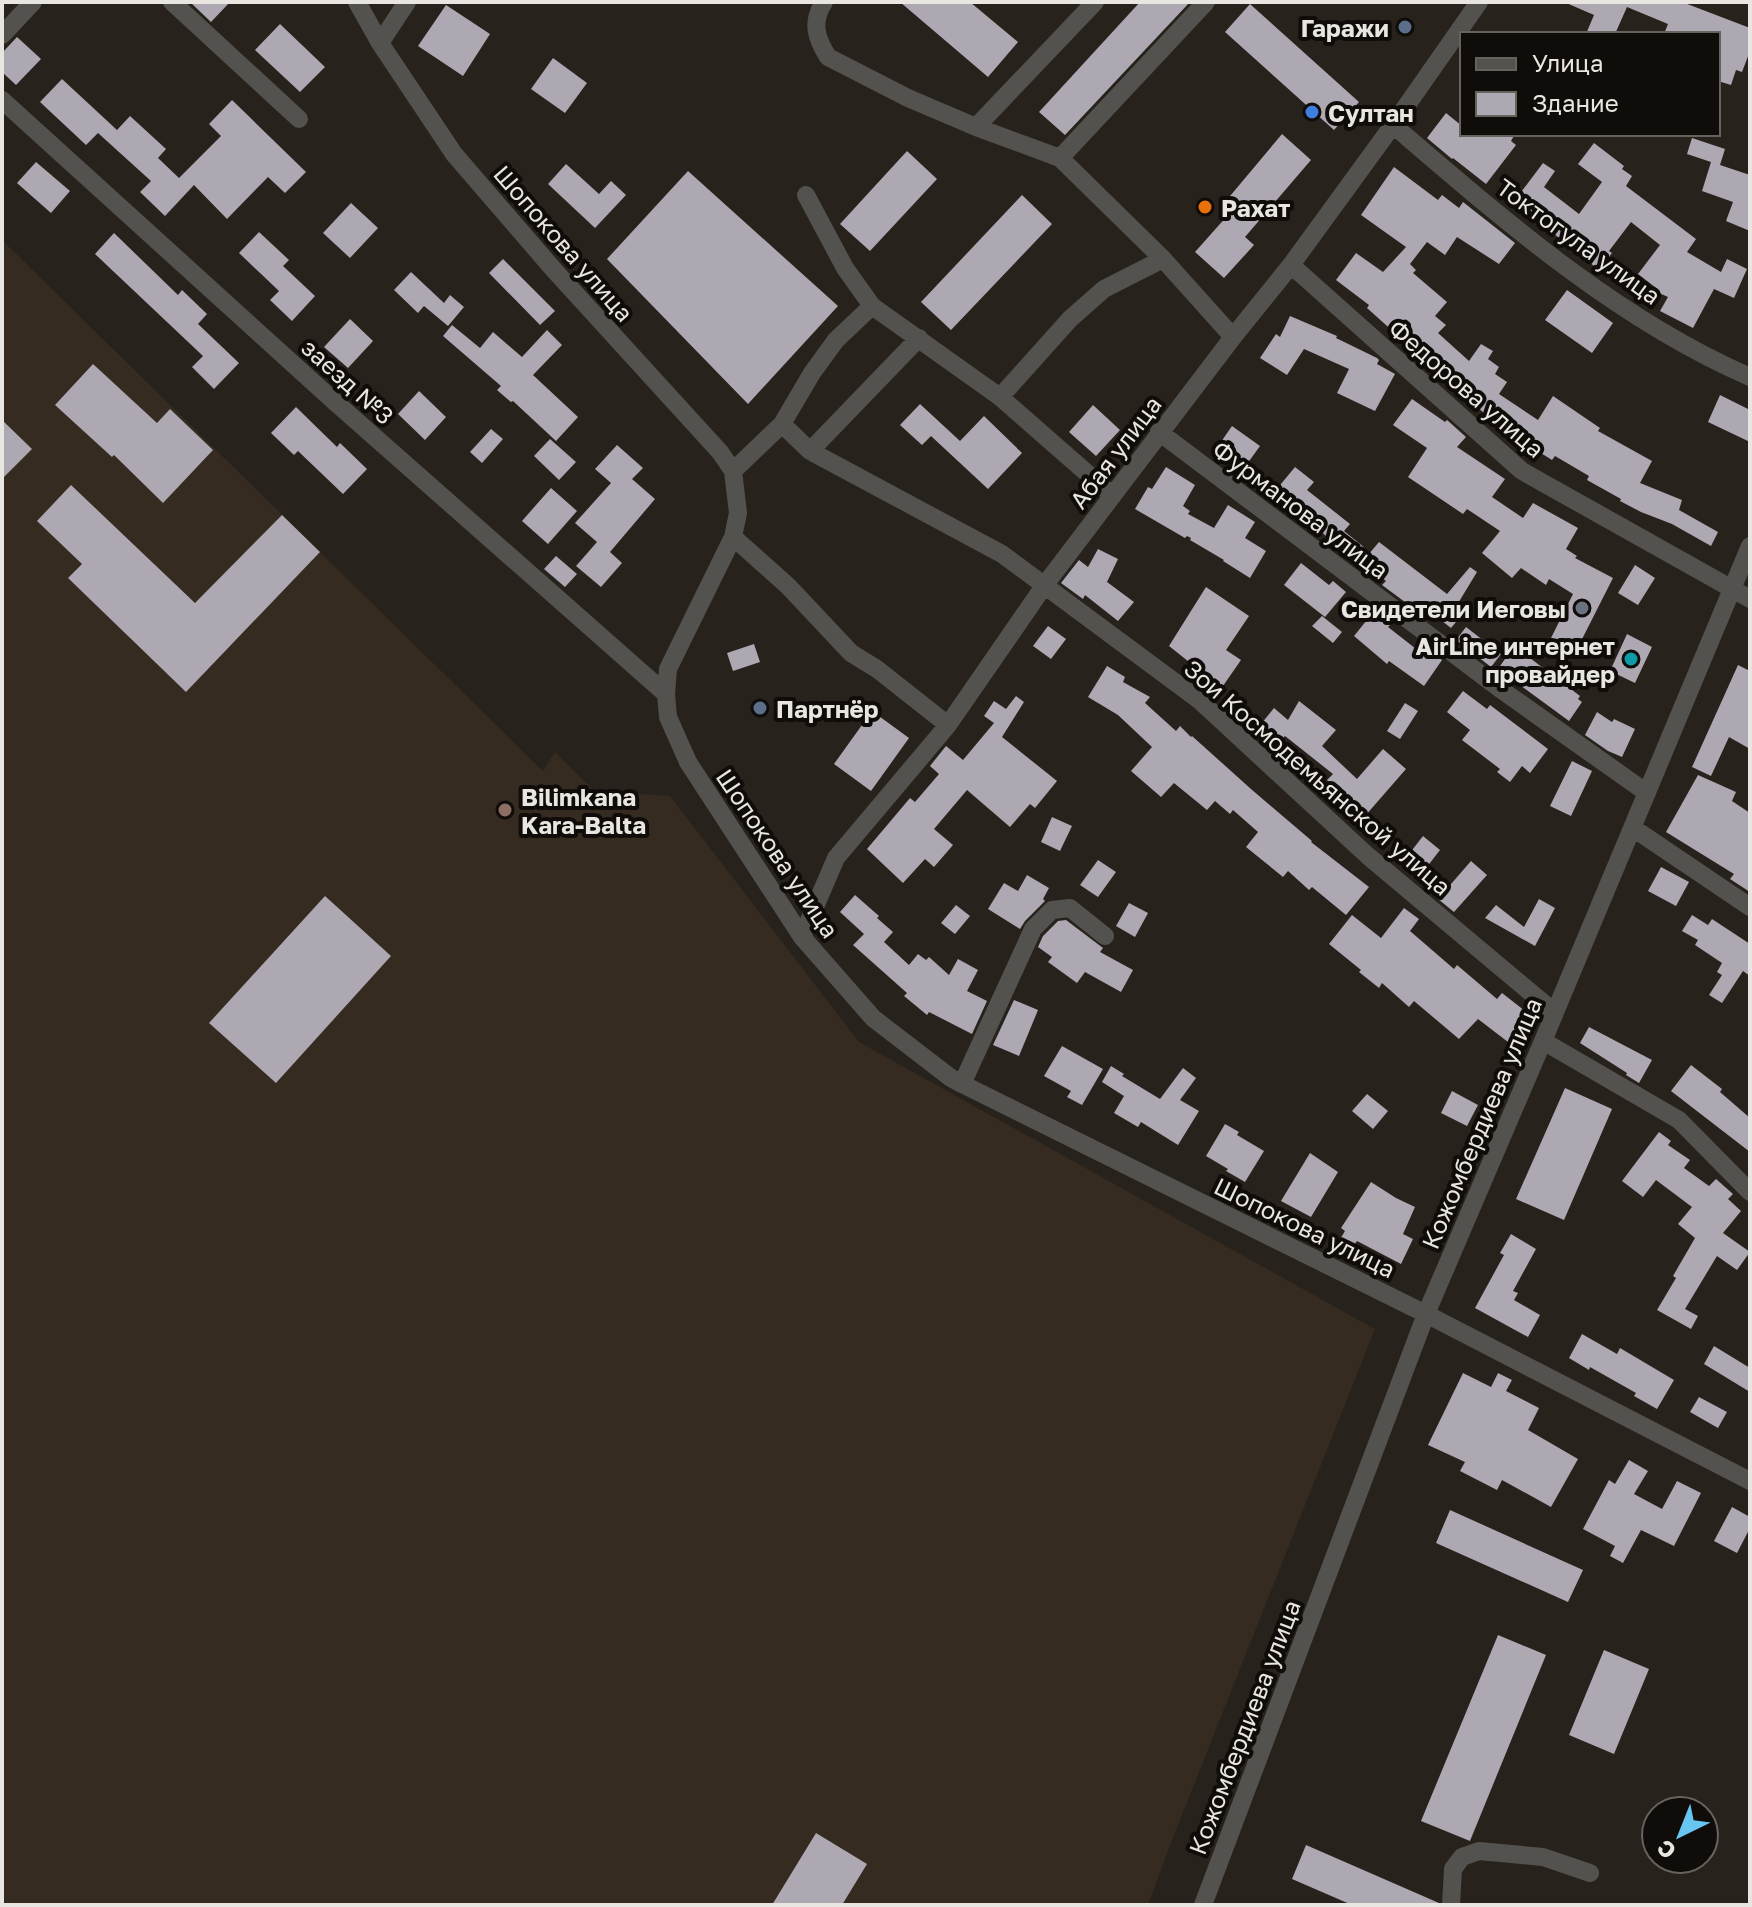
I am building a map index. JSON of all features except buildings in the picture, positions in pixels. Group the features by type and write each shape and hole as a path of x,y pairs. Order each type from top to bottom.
{"street":[{"path":"2,35 33,2"},
{"path":"172,2 299,119"},
{"name":"Шопокова улица","path":"357,2 380,43 454,154 554,270 720,452 733,471 738,513 733,537 668,669 668,717 688,762 802,937 873,1018 962,1084 1426,1314 1750,1481"},
{"path":"380,43 407,2"},
{"path":"824,2 815,21 817,34 828,57 908,98 1060,158 1163,259 1233,337"},
{"path":"976,127 1095,2"},
{"path":"1060,158 1206,2"},
{"name":"Абая улица","path":"802,937 836,858 948,725 1044,586 1159,432 1291,265 1479,2"},
{"name":"заезд №3","path":"2,100 335,402 666,694"},
{"name":"Токтогула улица","path":"1393,125 1492,209 1608,297 1711,360 1750,377"},
{"path":"806,195 845,268 872,306 1000,397 1112,495"},
{"path":"1000,397 1070,319 1104,289 1163,259"},
{"name":"Федорова улица","path":"1291,265 1522,471 1750,599"},
{"path":"733,471 782,424 836,340 872,306"},
{"path":"810,451 919,338"},
{"name":"Зои Космодемьянской улица","path":"782,424 810,451 1002,554 1199,700 1368,856 1554,1012"},
{"name":"Фурманова улица","path":"1159,432 1503,691 1647,793"},
{"path":"733,537 788,586 851,653 877,669 948,725"},
{"name":"Кожомбердиева улица","path":"1203,1905 1426,1314 1750,546"},
{"path":"1633,828 1750,907"},
{"path":"962,1084 1033,929 1052,910 1070,908 1105,936"},
{"path":"1543,1041 1679,1120 1750,1192"},
{"path":"1451,1905 1453,1869 1462,1857 1479,1851 1543,1857 1590,1873"}],"shaded area":[{"path":"2,240 543,771 555,752 594,791 670,796 859,1042 1375,1329 1148,1905 2,1905"}],"place":[{"name":"Гаражи","path":"1405,27"},
{"name":"Султан","path":"1312,112"},
{"name":"Рахат","path":"1205,207"},
{"name":"Свидетели Иеговы","path":"1582,608"},
{"name":"AirLine интернет провайдер","path":"1631,659"},
{"name":"Партнёр","path":"760,708"},
{"name":"Bilimkana Kara-Balta","path":"505,810"}]}
